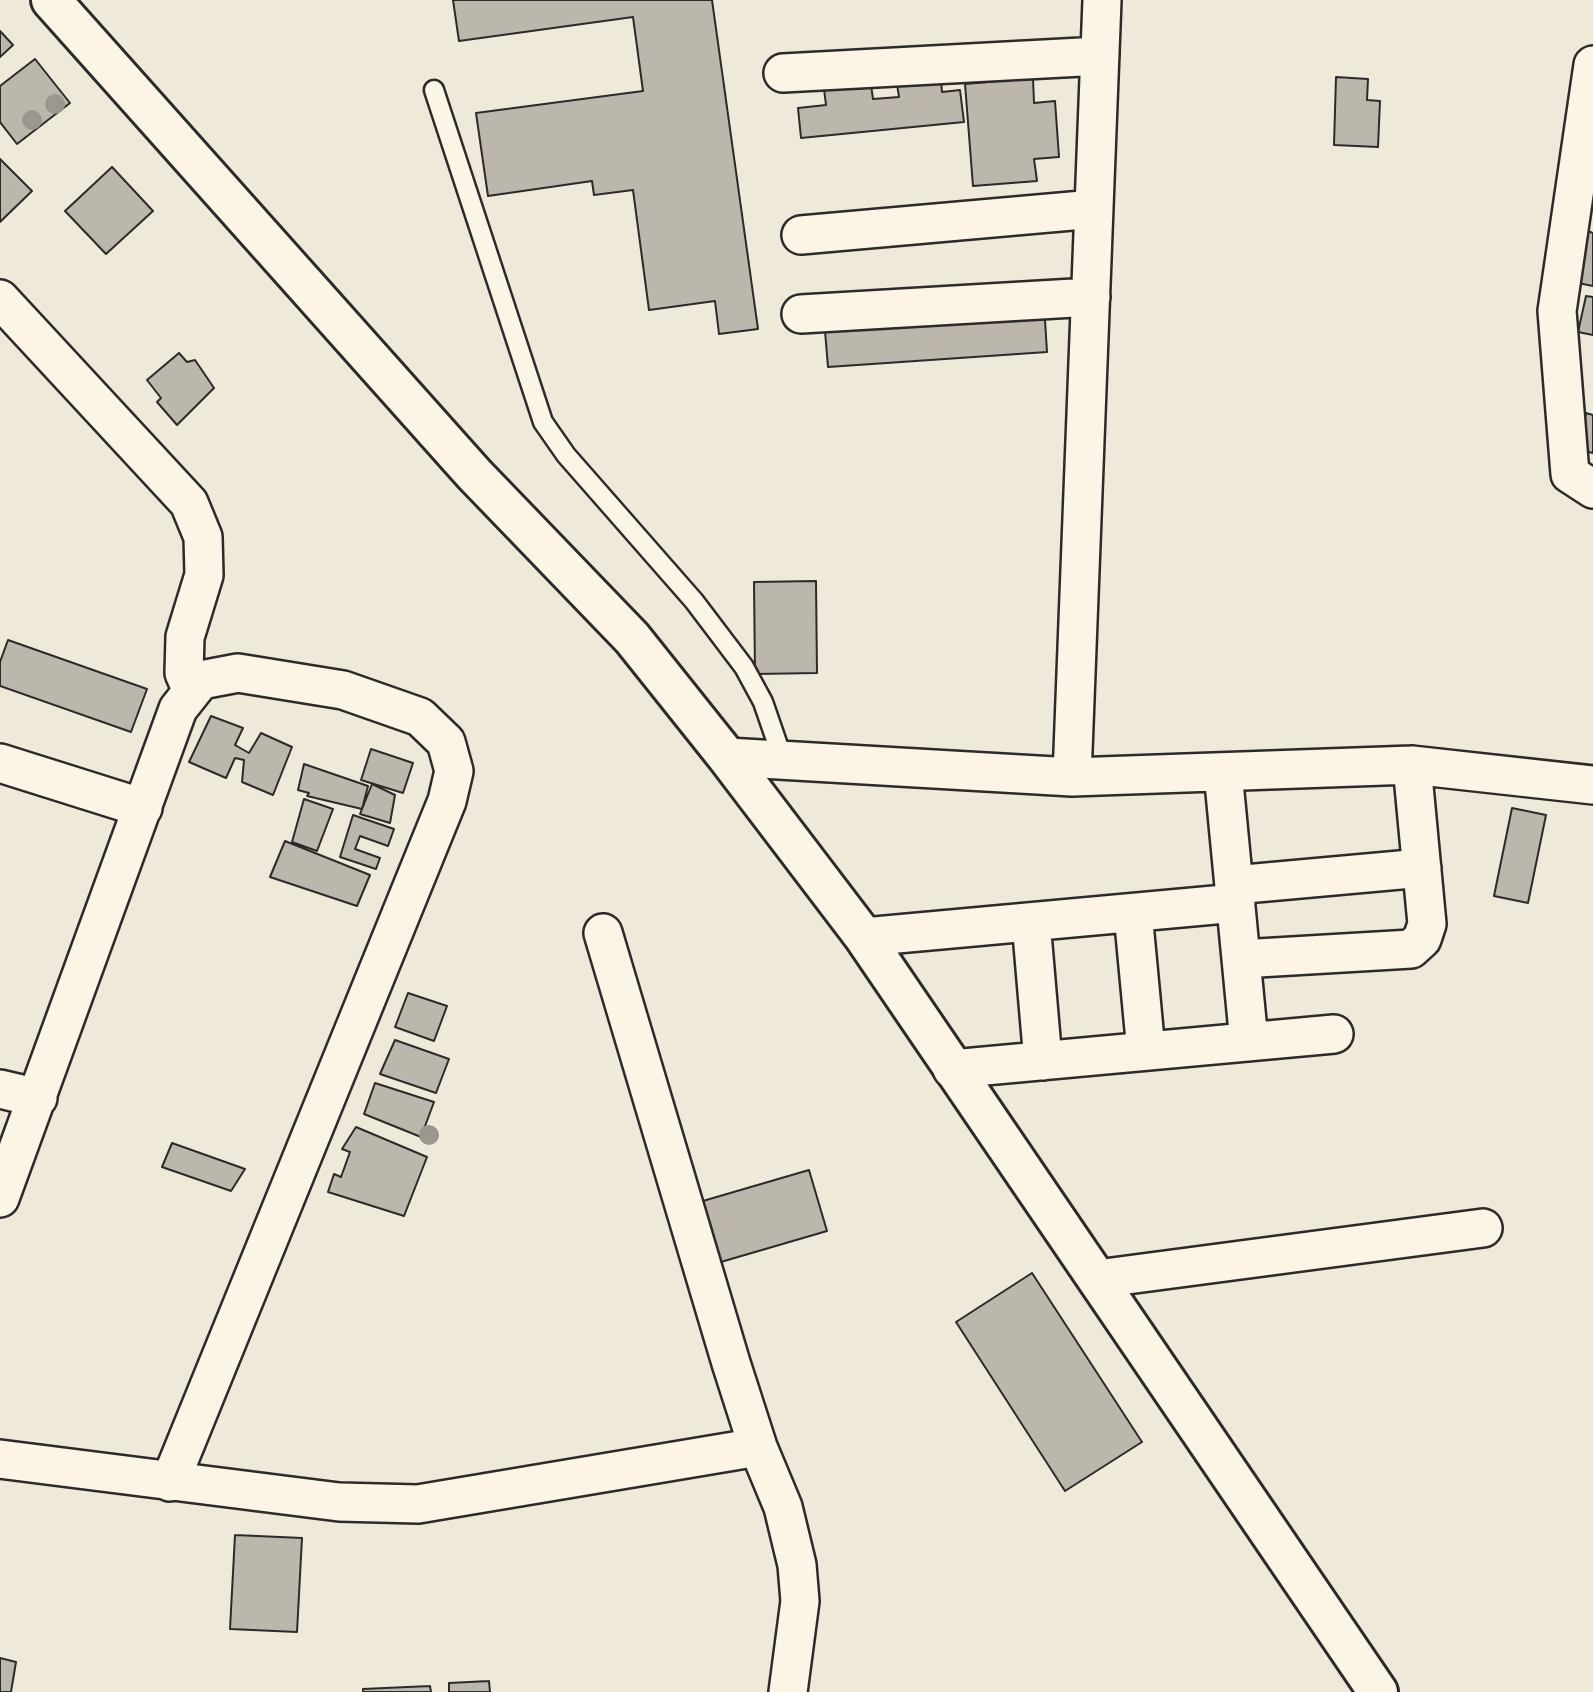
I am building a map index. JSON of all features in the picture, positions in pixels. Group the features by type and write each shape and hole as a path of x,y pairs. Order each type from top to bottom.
{"street":[{"path":"51,0 474,474 632,638 727,757 864,937 1378,1692"},
{"path":"1072,777 1102,0"},
{"path":"783,73 1100,56"},
{"path":"1593,65 1557,311 1570,474 1593,489"},
{"path":"801,235 1094,209"},
{"path":"802,314 1091,297"},
{"path":"0,299 190,503 203,537 204,575 185,638 184,673 192,691"},
{"path":"0,1198 178,709 201,680 238,673 343,690 420,718 446,742 454,771 447,801 170,1482"},
{"path":"727,757 1072,777 1412,765 1524,775 1593,785"},
{"path":"0,764 143,807"},
{"path":"1241,959 1411,949 1422,939 1427,924 1412,765"},
{"path":"1223,772 1248,1042"},
{"path":"864,937 1133,913 1235,894 1422,868"},
{"path":"1133,913 1146,1051"},
{"path":"1031,922 1043,1061"},
{"path":"603,933 758,1447 783,1507 797,1565 800,1601 788,1692"},
{"path":"952,1069 1334,1034"},
{"path":"0,1088 38,1098"},
{"path":"1097,1279 1483,1228"},
{"path":"0,1459 339,1502 418,1504 758,1447"}],"lane":[{"path":"434,90 543,422 566,455 694,601 744,667 763,702 783,761"}],"building":[{"path":"453,0 712,0 758,329 719,334 715,301 649,310 633,190 594,195 592,181 488,196 476,113 643,91 633,17 459,41"},
{"path":"0,31 13,45 0,57"},
{"path":"35,59 70,103 17,144 0,122 0,86"},
{"path":"1336,77 1368,79 1367,100 1380,101 1378,147 1334,145"},
{"path":"1033,78 1034,103 1055,101 1059,157 1034,159 1037,181 973,186 965,84"},
{"path":"941,80 942,92 960,90 964,122 801,138 798,108 826,105 824,89 871,85 873,99 899,97 897,84"},
{"path":"0,159 32,191 0,222"},
{"path":"112,167 153,211 106,254 65,211"},
{"path":"1588,231 1593,233 1593,286 1578,283"},
{"path":"1586,296 1593,297 1593,335 1578,332"},
{"path":"1044,304 1047,352 828,367 824,319"},
{"path":"179,353 187,362 195,360 214,388 177,425 157,402 161,398 147,380"},
{"path":"1586,413 1593,415 1593,453 1578,449"},
{"path":"816,581 817,673 755,674 754,582"},
{"path":"8,640 147,689 131,732 0,686 0,662"},
{"path":"211,716 243,728 235,745 249,753 261,733 292,747 273,795 242,782 244,760 235,758 226,778 189,762"},
{"path":"371,749 413,763 403,793 361,780"},
{"path":"304,764 368,786 362,809 307,796 309,793 298,790"},
{"path":"372,784 395,795 390,823 360,814"},
{"path":"304,799 333,809 317,851 292,842"},
{"path":"1512,808 1546,815 1528,903 1494,896"},
{"path":"353,815 394,829 388,846 360,836 355,849 380,858 376,869 340,857"},
{"path":"285,841 370,875 357,906 270,877"},
{"path":"408,993 447,1006 434,1041 395,1027"},
{"path":"395,1040 449,1059 436,1093 380,1074"},
{"path":"375,1083 434,1102 421,1137 364,1114"},
{"path":"356,1127 427,1157 404,1216 328,1192 334,1174 341,1177 350,1152 342,1149"},
{"path":"172,1143 245,1169 231,1191 162,1167"},
{"path":"809,1170 827,1231 714,1264 696,1203"},
{"path":"1032,1273 1142,1442 1065,1491 956,1322"},
{"path":"235,1535 302,1538 297,1632 230,1629"},
{"path":"0,1658 16,1662 11,1692 0,1692"},
{"path":"489,1681 490,1692 449,1692 449,1683"},
{"path":"430,1686 431,1692 363,1692 363,1689"}]}
